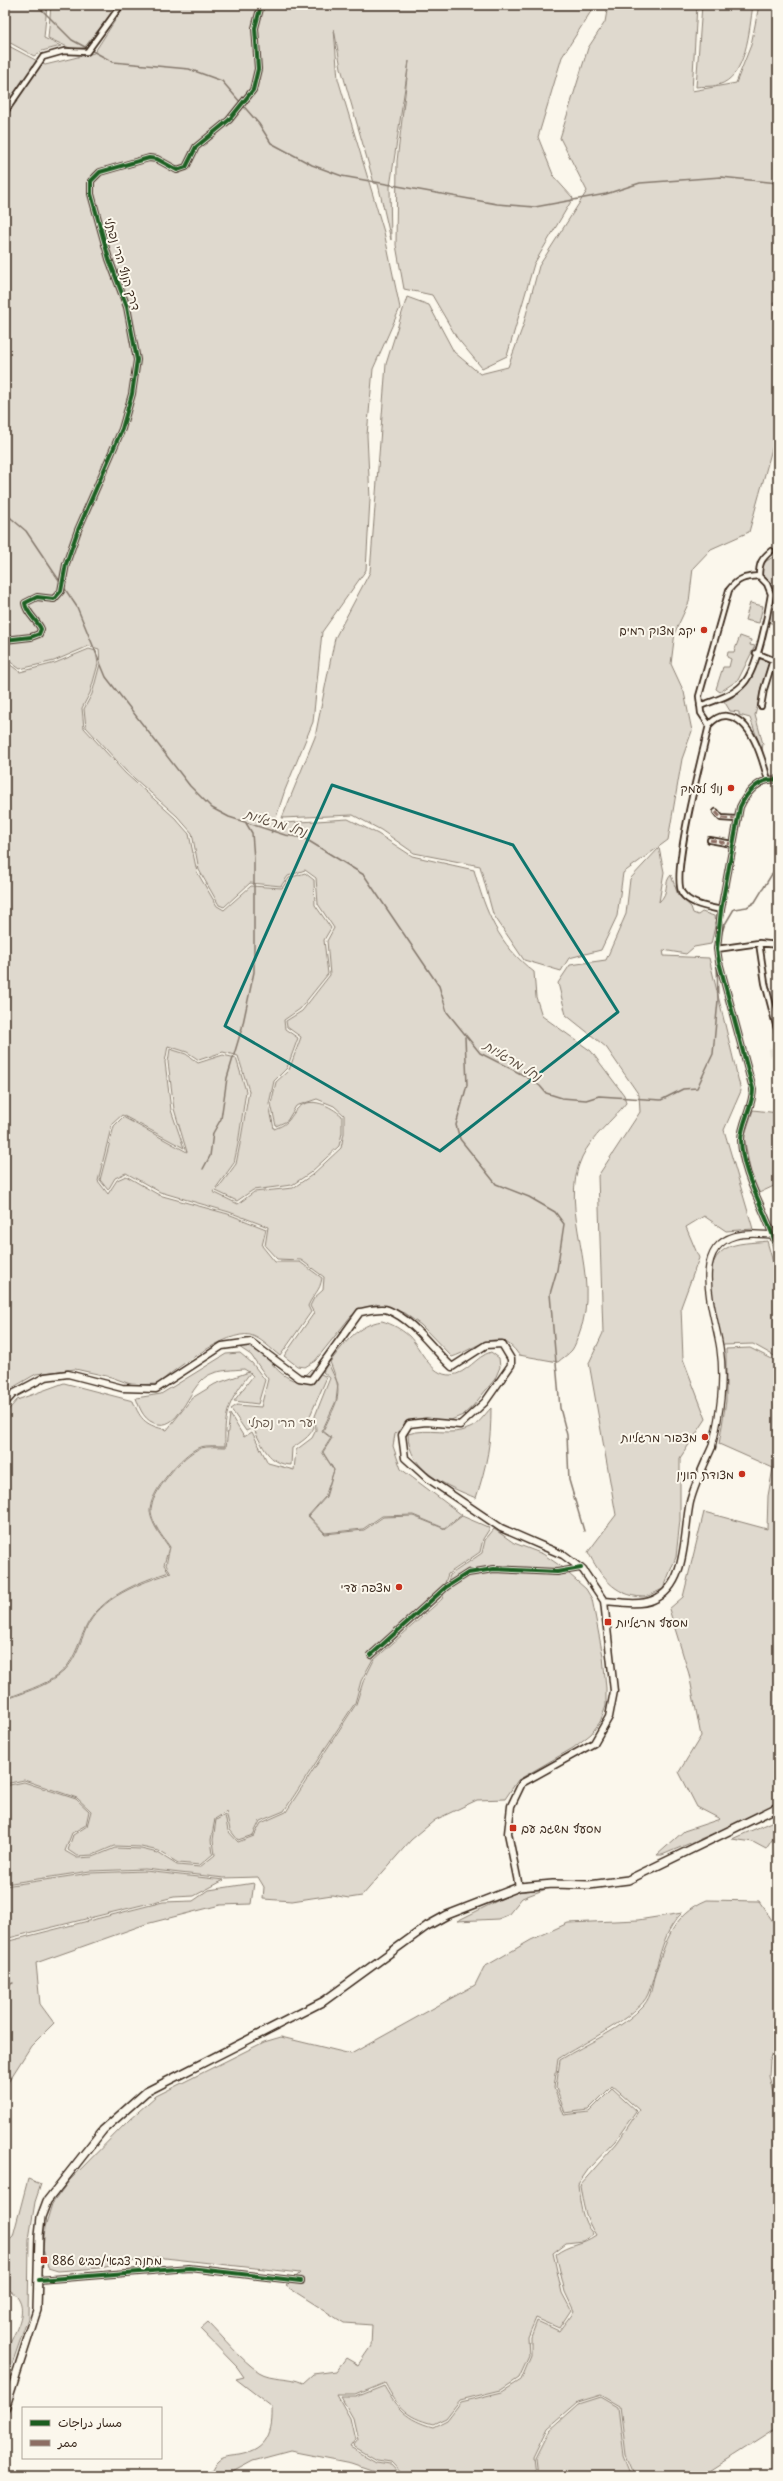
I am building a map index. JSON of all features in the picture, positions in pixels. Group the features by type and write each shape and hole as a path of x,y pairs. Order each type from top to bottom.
{"main road":[{"path":"5,1403 13,1394 45,1377 68,1374 122,1388 156,1389 222,1346 251,1342 299,1378 310,1380 360,1312 387,1309 421,1332 432,1349 452,1367 486,1345 502,1344 511,1359 511,1364 485,1402 460,1425 426,1422 409,1424 402,1435 405,1458 427,1478 501,1528 563,1555 581,1568 604,1601 614,1691 609,1717 594,1743 522,1783 511,1806 508,1833 519,1887"},
{"path":"604,1601 651,1601 669,1588 675,1578 680,1561 690,1501 712,1447"},
{"path":"5,2409 37,2310 40,2223 47,2201 103,2130 146,2092 324,2001 427,1926 447,1915 519,1887 552,1884 589,1885 628,1880 778,1807"}],"street":[{"path":"5,112 43,57 64,51 87,52 121,5"},
{"name":"דרך הנוף הרי נפתלי","path":"5,640 31,637 39,634 41,629 39,624 25,608 24,603 37,597 54,599 61,591 73,543 122,429 135,378 137,353 131,322 91,194 91,181 100,172 149,158 156,159 177,170 186,167 196,147 229,120 253,90 258,69 255,28 261,5"},
{"path":"758,576 758,565 763,557 771,551"},
{"path":"700,706 732,693 744,683 752,671 771,594 767,584 758,576 744,577 736,581 729,590 698,696 701,713 709,725"},
{"path":"756,653 773,660 764,689 761,706"},
{"path":"721,910 691,902 683,894 678,884 699,767 709,725 713,720 726,715 742,721 747,726 763,759 768,780"},
{"path":"778,780 768,780 756,786 744,797 736,818 721,910 717,949 719,962 753,1089 751,1107 743,1129 742,1146 749,1174 776,1235 778,1252"},
{"path":"716,812 721,818 736,818"},
{"path":"710,840 732,844"},
{"path":"717,949 759,943 778,945"},
{"path":"759,943 765,983 778,1032"},
{"path":"712,1447 722,1394 720,1348 706,1284 712,1260 719,1246 731,1237 749,1234 776,1235"},
{"path":"371,1655 446,1587 468,1573 494,1569 557,1572 581,1568"},
{"path":"39,2280 189,2268 302,2281"}],"highlighted area":[{"path":"332,785 513,845 618,1012 440,1151 225,1026"}],"shaded area":[{"path":"777,1046 778,1052 770,1057 769,1049"}],"green space":[{"path":"5,5 47,5 44,38 61,46 42,51 34,56 5,40"},
{"path":"51,5 118,5 84,48 72,49 48,38"},
{"path":"125,5 595,5 562,57 538,137 554,177 573,198 534,264 507,356 482,368 457,338 432,295 404,289 396,245 397,161 409,61 390,187 391,240 378,184 374,183 341,68 334,29 338,79 384,232 400,308 373,369 367,435 370,499 366,570 322,632 313,722 285,790 271,833 284,823 348,819 378,834 412,856 474,870 483,900 502,939 534,972 536,997 542,1016 591,1051 624,1095 626,1103 586,1149 576,1177 574,1199 576,1221 584,1266 586,1289 585,1312 574,1347 558,1362 519,1355 511,1346 503,1341 495,1340 487,1341 452,1357 421,1325 404,1313 376,1304 351,1316 315,1361 305,1367 297,1366 284,1356 314,1313 310,1306 314,1298 323,1290 324,1277 301,1260 277,1259 265,1246 268,1227 229,1212 160,1192 126,1173 115,1178 108,1190 100,1180 114,1126 123,1117 187,1152 174,1109 168,1062 170,1049 186,1054 198,1063 223,1055 236,1058 246,1091 234,1163 213,1192 238,1204 254,1192 293,1188 312,1175 341,1148 344,1133 344,1115 334,1106 317,1099 296,1106 287,1121 276,1126 271,1104 276,1082 289,1070 301,1037 287,1027 286,1021 302,1011 330,975 327,941 334,928 318,904 316,878 305,870 288,876 281,886 250,883 224,907 219,905 199,870 192,833 177,816 126,771 86,727 84,709 92,694 100,664 99,649 89,646 54,661 20,669 5,658 5,44 45,65 94,53"},
{"path":"608,5 697,5 692,91 736,83 751,45 759,5 778,5 778,303 773,303 778,346 778,427 749,532 711,549 693,568 689,602 675,632 671,664 684,692 692,731 682,759 668,840 623,873 617,916 601,950 569,958 561,971 524,960 493,914 480,866 414,853 381,830 353,815 282,818 315,737 335,638 370,572 386,364 407,297 429,305 454,352 480,374 508,367 523,326 539,266 587,191 560,138 588,48 605,22"},
{"path":"702,5 753,5 745,51 741,63 735,73 728,80 718,85 696,87"},
{"path":"773,557 778,559 778,591 773,594 773,585 761,573 763,563"},
{"path":"750,603 763,606 759,623 745,620"},
{"path":"772,608 778,608 778,625 768,622"},
{"path":"740,636 751,640 750,645 755,646 738,680 720,692 716,689 723,667 729,667 731,659 727,657 728,652 734,652"},
{"path":"89,649 96,651 98,664 90,693 82,708 84,728 125,773 175,818 189,834 197,872 217,906 224,910 251,886 282,888 289,878 305,873 314,880 315,905 331,928 324,940 328,974 300,1009 284,1020 285,1029 298,1038 287,1068 274,1081 269,1104 274,1129 286,1123 302,1105 314,1102 332,1109 342,1116 342,1133 339,1146 310,1173 292,1185 253,1190 237,1201 216,1191 236,1164 249,1091 238,1056 223,1052 199,1060 187,1052 168,1046 165,1062 171,1110 184,1148 122,1115 112,1124 98,1181 108,1194 117,1180 126,1176 159,1195 228,1214 266,1229 262,1246 275,1262 300,1262 322,1278 320,1287 308,1306 311,1312 280,1356 258,1339 250,1335 240,1335 215,1344 176,1369 158,1384 133,1385 111,1377 75,1369 36,1374 5,1392 5,661 20,672 55,663"},
{"path":"759,657 770,662 755,715 763,744 762,751 750,718 739,715 739,712 730,711 724,701 738,694 747,684"},
{"path":"659,848 664,872 659,902 666,891 667,881 671,875 678,895 691,907 693,913 698,915 702,912 714,916 715,926 711,944 694,947 686,954 663,950 664,956 709,958 741,1091 724,1130 753,1229 726,1231 704,1216 686,1227 699,1258 681,1307 683,1359 706,1419 680,1458 680,1520 676,1557 663,1589 643,1597 624,1593 609,1583 598,1569 588,1552 616,1515 589,1363 603,1333 598,1176 640,1112 639,1095 606,1047 566,1015 558,983 570,965 606,960 626,914 630,879"},
{"path":"753,1110 778,1113 778,1184 759,1193 751,1175 744,1137"},
{"path":"767,1241 778,1280 778,1358 753,1344 723,1345 710,1294 711,1268 716,1257 729,1247 740,1244"},
{"path":"382,1321 396,1327 409,1336 432,1366 437,1371 444,1374 451,1375 462,1372 481,1357 491,1352 499,1358 500,1367 495,1379 473,1406 463,1415 451,1420 404,1426 395,1434 393,1446 401,1469 462,1515 444,1528 413,1515 382,1516 363,1529 325,1533 309,1516 326,1497 334,1470 323,1452 332,1438 323,1431 335,1404 338,1390 330,1362 352,1336 365,1326"},
{"name":"יער הרי נפתלי","path":"236,1345 255,1350 285,1376 293,1380 306,1374 311,1369 327,1377 309,1418 314,1427 308,1436 292,1448 291,1465 283,1464 272,1458 263,1447 253,1428 246,1431 231,1409 237,1405 261,1407 268,1379 251,1355"},
{"path":"750,1348 778,1362 778,1801 762,1813 662,1855 657,1855 684,1831 720,1819 697,1807 679,1772 701,1736 689,1674 669,1609 683,1597 704,1512 767,1529 768,1496 773,1468 719,1444 726,1401 726,1349"},
{"path":"240,1353 252,1363 265,1380 258,1404 234,1401 253,1376 250,1373 237,1391 229,1407 226,1424 225,1446 200,1447 185,1457 176,1465 160,1485 151,1504 150,1512 153,1521 157,1530 169,1547 164,1565 169,1572 133,1586 110,1600 91,1618 71,1660 58,1675 53,1679 5,1699 5,1414 17,1400 64,1383 133,1401 145,1421 149,1424 167,1430 192,1398 215,1384 249,1372 244,1369 223,1371 211,1374 203,1379 180,1412 166,1424 153,1423 146,1418 141,1411 136,1398 161,1394 226,1354"},
{"path":"328,1363 338,1384 336,1401 322,1431 331,1438 322,1452 334,1470 325,1497 308,1516 325,1534 364,1530 383,1517 413,1516 445,1529 462,1516 490,1528 483,1539 480,1552 448,1574 440,1598 373,1659 361,1681 355,1703 284,1811 260,1821 253,1835 238,1840 230,1830 226,1812 215,1819 211,1840 213,1854 200,1865 178,1863 159,1851 141,1847 114,1846 93,1855 77,1856 68,1850 73,1835 87,1826 91,1811 77,1798 24,1780 5,1784 5,1700 33,1690 52,1680 64,1671 72,1661 92,1618 111,1600 147,1581 171,1573 166,1565 170,1547 158,1530 154,1521 151,1512 152,1504 161,1485 177,1466 194,1451 201,1448 226,1447 230,1414 244,1437 252,1432 268,1463 294,1470 296,1450 312,1438 316,1430 315,1416 330,1378 323,1372"},
{"path":"491,1408 488,1454 476,1498 442,1482 422,1467 415,1458 410,1447 408,1434 424,1431 463,1431 476,1424"},
{"path":"494,1529 514,1543 543,1554 559,1565 586,1589 592,1599 603,1656 606,1688 606,1706 600,1722 591,1734 573,1748 518,1780 505,1799 477,1800 435,1820 411,1840 362,1896 349,1898 332,1895 292,1901 263,1899 264,1887 258,1877 224,1878 145,1869 90,1871 5,1884 5,1786 24,1782 76,1799 89,1811 86,1825 72,1833 65,1851 77,1858 93,1857 115,1848 141,1849 158,1853 177,1865 200,1867 215,1855 213,1840 216,1820 225,1815 228,1831 238,1842 254,1836 261,1823 286,1812 356,1704 363,1682 374,1660 442,1599 450,1575 482,1553 485,1540"},
{"path":"778,1819 778,1834 776,1834 766,1849 753,1842 732,1839"},
{"path":"145,1871 224,1880 194,1896 174,1897 5,1939 5,1886 90,1873"},
{"path":"254,1883 251,1904 220,1905 146,1924 36,1963 40,2004 54,2023 31,2046 5,2087 5,1942 163,1902 193,1901 209,1890"},
{"path":"546,1889 522,1898 508,1915 498,1919 457,1921 515,1892"},
{"path":"707,1900 759,1901 778,1929 778,2039 770,2061 769,2075 778,2116 778,2427 702,2476 635,2476 626,2455 620,2406 601,2395 578,2402 548,2428 534,2457 536,2476 404,2476 391,2462 377,2460 353,2446 358,2440 353,2418 341,2397 356,2397 384,2386 393,2401 409,2417 433,2427 447,2420 461,2402 502,2392 521,2380 531,2356 531,2337 537,2321 559,2331 574,2311 565,2292 556,2254 561,2250 586,2241 596,2235 592,2229 583,2205 580,2185 617,2143 639,2110 612,2086 588,2110 565,2113 556,2088 560,2060 626,2021 644,2005 650,1994 659,1962 672,1930 686,1913 695,1906"},
{"path":"682,1913 675,1921 664,1941 652,1984 643,2003 622,2021 558,2059 554,2088 564,2115 589,2112 612,2089 636,2111 615,2141 590,2167 578,2184 580,2204 586,2223 593,2234 583,2241 566,2243 553,2253 562,2293 571,2310 559,2328 536,2318 528,2337 529,2356 519,2378 501,2390 460,2400 446,2418 433,2424 416,2418 403,2410 394,2399 385,2383 356,2395 337,2395 350,2418 355,2440 350,2447 376,2462 390,2464 401,2476 389,2476 351,2463 290,2451 253,2461 225,2476 209,2476 214,2465 219,2460 249,2452 257,2449 263,2444 270,2431 272,2407 236,2379 244,2377 237,2367 200,2329 208,2322 239,2355 259,2372 269,2376 292,2379 303,2383 313,2374 336,2371 346,2358 358,2365 371,2346 372,2325 344,2323 286,2286 300,2273 156,2257 100,2268 58,2271 48,2268 43,2249 45,2227 52,2204 69,2181 130,2119 156,2096 264,2042 281,2037 351,2054 475,1985 484,1967 531,1940 568,1923 638,1920"},
{"path":"28,2179 41,2184 35,2202 29,2239 28,2318 5,2384 5,2359 20,2321 21,2312 20,2303 15,2295 5,2287 5,2243 13,2236"},
{"path":"601,2397 618,2407 624,2456 632,2476 538,2476 536,2458 550,2430 579,2404"}],"waterway":[{"path":"37,5 72,40 113,62 189,69 222,81 259,124 271,143 312,165 342,176 497,204 535,207 606,194 640,183 721,177 778,183"},
{"name":"נחל מרגליות","path":"5,513 26,531 61,583"},
{"name":"נחל מרגליות","path":"63,586 77,607 106,677 190,786 212,808 229,817 285,835 304,838 364,875 439,986 447,1012 480,1053 525,1076 540,1086 546,1093 562,1098 586,1100 599,1096 661,1100 683,1089 697,1088 713,1054 718,1000 717,962"},
{"path":"203,1169 210,1156 213,1133 221,1119 227,1078 242,1028 254,972 254,859 252,833 246,823"},
{"path":"720,939 724,926 734,909 747,907 755,902 778,864"},
{"path":"465,1037 467,1085 456,1125 460,1139 496,1184 529,1197 555,1212 564,1224 557,1270 550,1294 560,1408 567,1435 569,1480 584,1531"},
{"path":"5,1986 13,1983"}],"marked path":[{"path":"716,812 721,818 736,819"},
{"path":"710,840 732,844"}],"cycle path":[{"path":"5,640 31,637 39,634 41,629 27,610 25,603 37,597 54,599 61,591 66,564 78,530 122,429 132,394 137,360 127,307 109,259 91,194 91,181 100,172 149,158 157,159 177,170 186,167 196,147 229,120 253,90 258,69 255,28 261,5"},
{"path":"778,780 760,783 750,791 740,807 721,910 717,949 719,962 753,1089 751,1102 743,1127 741,1140 743,1154 746,1168 769,1224 778,1252"},
{"path":"371,1655 446,1587 468,1573 494,1569 557,1572 581,1568"},
{"path":"39,2280 189,2268 301,2281"}],"place":[{"name":"יקב מצוק רמים","path":"704,630"},
{"name":"נוף לעמק","path":"731,788"},
{"name":"מצפור מרגליות","path":"705,1437"},
{"name":"מצודת הונין","path":"742,1474"},
{"name":"מצפה עדי","path":"399,1587"},
{"name":"מסעף מרגליות","path":"608,1622"},
{"name":"מסעף משגב עם","path":"513,1828"},
{"name":"מחנה צבאי/כביש 886","path":"44,2260"}]}
